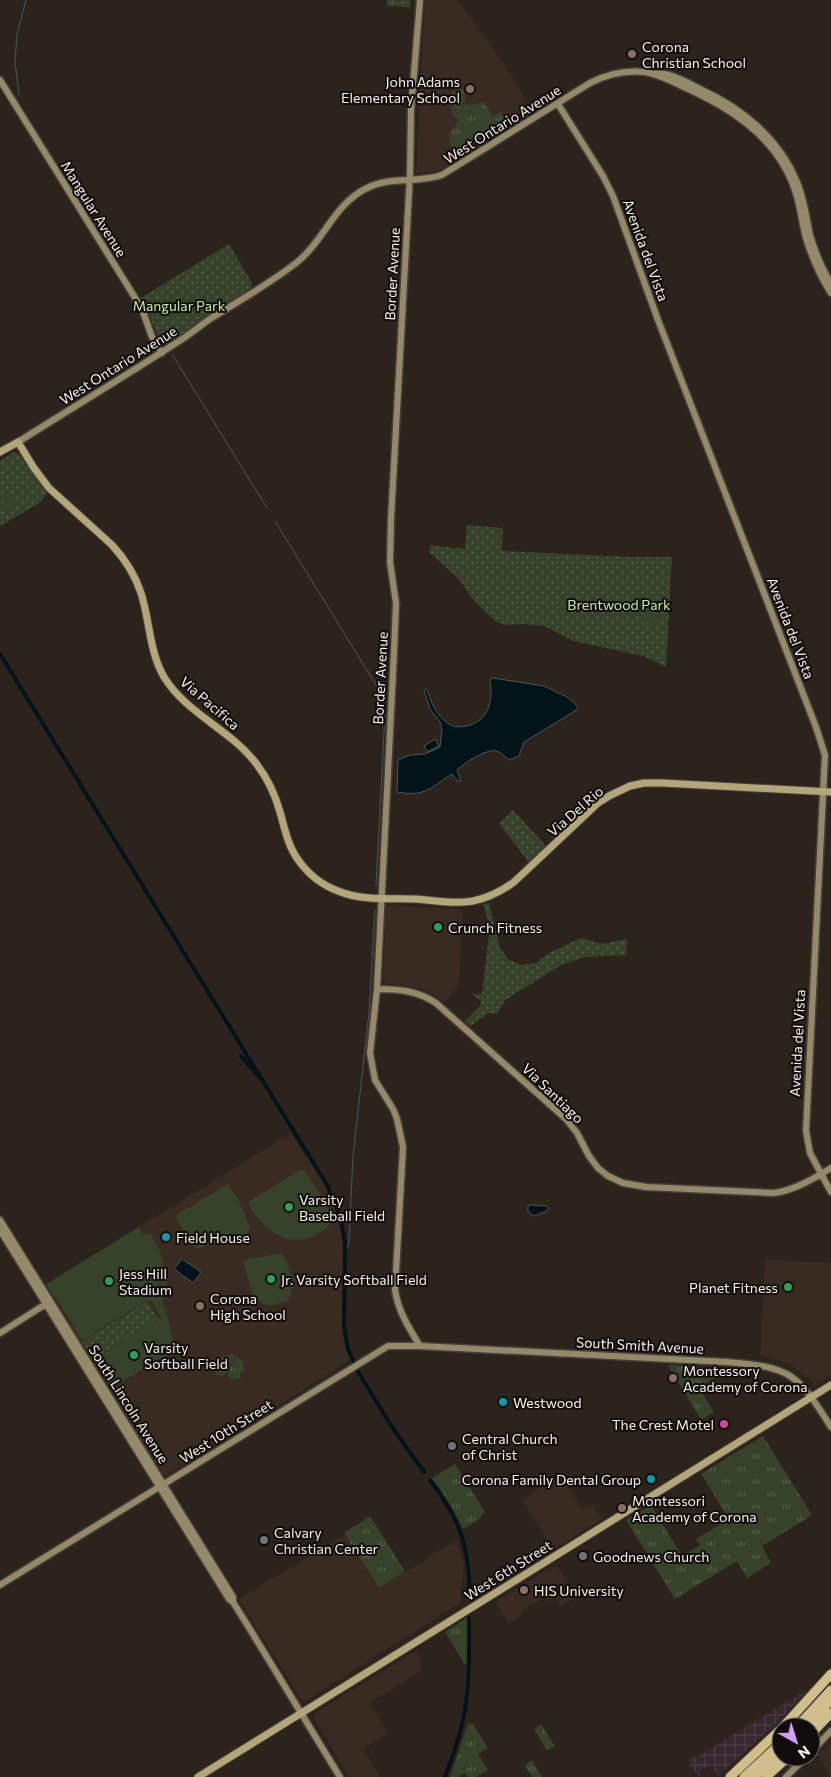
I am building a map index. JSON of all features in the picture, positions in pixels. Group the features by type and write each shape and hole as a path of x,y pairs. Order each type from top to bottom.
{"highway":[{"path":"792,1717 831,1674"},
{"path":"806,1717 831,1690"},
{"path":"815,1717 831,1700"},
{"path":"821,1724 831,1713"},
{"path":"730,1777 771,1738"},
{"path":"744,1777 771,1752"},
{"path":"754,1777 771,1761"},
{"path":"766,1777 777,1767"}],"main road":[{"name":"Via Pacifica","path":"18,442 49,488 112,544 126,562 141,594 152,647 164,676 183,699 237,743 261,770 274,795 290,844 299,861 316,879 338,892 381,898"},
{"name":"West Ontario Avenue","path":"0,452 18,442"},
{"name":"Via Del Rio","path":"381,898 462,902 479,900 496,893 514,882 598,804 622,789 635,785 663,783 827,792"},
{"name":"West 6th Street","path":"198,1777 831,1385"}],"street":[{"name":"Border Avenue","path":"420,0 411,110 410,179 390,525 390,562 396,602 377,989 370,1053 375,1080 393,1108 403,1147 395,1290 397,1303 420,1346"},
{"name":"West Ontario Avenue","path":"18,442 162,352 297,262 317,241 336,212 353,196 364,189 381,182 427,179 442,175 590,83 608,75 631,72 660,73 676,78 712,95 757,125 777,146 797,181 811,237 823,270 831,284"},
{"name":"West Ontario Avenue","path":"653,74 710,99 754,129 773,149 792,182 806,238 819,272 831,293"},
{"name":"Mangular Avenue","path":"0,80 142,309 152,337 162,352"},
{"name":"Avenida del Vista","path":"558,104 603,176 613,196 661,328 816,727 825,755 827,792 806,1131 810,1153 831,1192"},
{"name":"Via Santiago","path":"377,989 397,989 416,993 436,1003 566,1119 577,1133 589,1156 598,1168 608,1176 623,1183 646,1187 774,1193 790,1190 831,1168"},
{"name":"South Lincoln Avenue","path":"0,1220 229,1600 233,1602 340,1777"},
{"name":"South Lincoln Avenue","path":"0,1230 48,1302"},
{"path":"0,1333 48,1302"},
{"name":"West 10th Street","path":"0,1585 388,1346 420,1346"},
{"name":"South Smith Avenue","path":"420,1346 726,1362 766,1366 786,1372 799,1382 812,1397 831,1427"},
{"path":"821,1742 831,1731"},
{"path":"786,1777 796,1767"}],"shaded area":[{"name":"John Adams Elementary School","path":"425,0 458,0 505,65 533,113 441,169 416,173"},
{"path":"493,678 544,686 569,698 578,707 575,711 524,742 519,756 509,760 501,753 488,752 470,760 457,770 461,781 458,781 452,774 422,792 397,792 398,760 410,755 425,754 440,747 442,729 440,722 430,709 424,690 427,689 430,699 444,721 453,726 467,726 481,719 485,714 490,702 490,680"},
{"path":"435,739 439,746 427,752 424,746"},
{"path":"386,905 463,910 459,985 445,1002 424,989 385,983 383,981"},
{"name":"Corona High School","path":"291,1133 305,1157 308,1156 325,1184 339,1218 344,1251 342,1328 346,1349 351,1360 166,1475 162,1475 45,1285"},
{"path":"528,1206 546,1206 549,1208 547,1211 534,1216 528,1211"},
{"path":"182,1259 201,1272 193,1283 174,1269"},
{"path":"765,1260 831,1263 831,1376 816,1385 791,1365 760,1356"},
{"path":"561,1476 582,1509 592,1503 602,1519 553,1549 522,1500"},
{"path":"345,1535 379,1588 457,1540 464,1566 460,1603 307,1700 304,1700 301,1699 241,1602 241,1597"},
{"path":"554,1566 558,1567 576,1597 561,1606 555,1598 548,1602 545,1597 521,1612 522,1615 508,1624 495,1602"},
{"path":"416,1651 421,1660 420,1666 423,1670 370,1703 388,1733 363,1749 380,1777 349,1777 314,1718 315,1713"},
{"path":"806,1692 783,1717 771,1717 771,1728 718,1776 711,1765 699,1772 702,1777 699,1777 688,1761 693,1756 695,1758"},
{"path":"831,1742 831,1777 821,1760 821,1752"}],"green space":[{"path":"387,0 410,0 410,7 387,6"},
{"path":"463,89 466,99 452,113 450,103 455,100 452,92"},
{"path":"484,102 492,116 501,112 505,121 452,154 449,134 459,120 452,115 462,104 470,105"},
{"name":"Mangular Park","path":"229,244 252,283 251,288 177,339 167,345 162,345 148,313 139,299"},
{"path":"14,452 21,456 47,493 41,502 0,526 0,461"},
{"path":"8,492 16,505 8,510 0,497"},
{"name":"Brentwood Park","path":"467,525 503,528 502,551 672,557 666,667 643,656 573,641 544,626 505,625 496,622 474,601 458,578 429,552 430,545 465,549"},
{"path":"636,600 644,605 637,617 629,612"},
{"path":"646,609 662,618 657,627 641,618"},
{"path":"513,810 547,847 529,863 499,823"},
{"path":"489,903 500,948 508,959 521,965 536,963 549,953 581,938 602,944 627,939 626,955 585,957 561,965 505,1000 497,1014 488,1013 471,1026 465,1021 480,1006 481,1001 472,994 482,994 490,926 483,904"},
{"name":"Varsity Baseball Field","path":"300,1170 305,1171 335,1221 311,1237 295,1240 278,1235 269,1229 257,1217 248,1202"},
{"path":"228,1184 238,1199 250,1227 247,1234 196,1249 176,1219 176,1215"},
{"name":"Jess Hill Stadium","path":"139,1227 144,1236 150,1233 159,1248 162,1258 163,1275 168,1279 161,1296 164,1298 162,1303 166,1310 165,1314 167,1314 175,1350 110,1388 93,1359 161,1317 152,1301 149,1302 147,1300 82,1341 46,1284"},
{"name":"Jr. Varsity Softball Field","path":"281,1253 295,1280 288,1301 272,1305 262,1304 261,1301 254,1301 243,1260"},
{"path":"147,1301 158,1319 93,1359 82,1342"},
{"path":"232,1354 236,1356 225,1374 223,1376 216,1375 213,1361 216,1358 226,1356 228,1360 227,1355"},
{"path":"237,1357 242,1361 245,1371 240,1374 241,1378 232,1380 227,1374"},
{"path":"668,1365 707,1367 714,1378 699,1388 714,1412 701,1420"},
{"path":"763,1436 812,1515 762,1546 771,1563 747,1578 737,1561 675,1599 626,1520 651,1505 682,1556 700,1545 696,1539 729,1519 701,1474"},
{"path":"455,1464 485,1512 481,1515 481,1518 463,1529 452,1507 432,1478"},
{"path":"370,1516 405,1571 379,1588 344,1533"},
{"path":"468,1617 467,1664 463,1664 445,1632"},
{"path":"468,1723 473,1724 488,1748 478,1754 488,1770 476,1777 468,1777 465,1773 458,1777 450,1777"},
{"path":"541,1724 555,1746 547,1751 534,1729"},
{"path":"532,1760 542,1777 532,1777 525,1765"}],"waterway":[{"path":"19,95 15,62 17,34 26,0"},
{"path":"172,354 267,508"},
{"path":"275,521 382,696 385,713 376,886"},
{"path":"0,654 327,1185 340,1216 345,1242 344,1326 348,1349 358,1372 392,1427 424,1472"},
{"path":"345,1253 349,1242 353,1156 369,1013 375,910"},
{"path":"241,1056 262,1080"},
{"path":"430,1480 449,1508 461,1535 468,1563 470,1597"},
{"path":"445,1777 458,1739 466,1703 469,1666 469,1618"}],"place":[{"name":"Corona Christian School","path":"632,54"},
{"name":"John Adams Elementary School","path":"470,89"},
{"name":"Crunch Fitness","path":"438,927"},
{"name":"Varsity Baseball Field","path":"289,1207"},
{"name":"Field House","path":"166,1237"},
{"name":"Jr. Varsity Softball Field","path":"271,1279"},
{"name":"Jess Hill Stadium","path":"109,1281"},
{"name":"Planet Fitness","path":"788,1287"},
{"name":"Corona High School","path":"200,1306"},
{"name":"Varsity Softball Field","path":"134,1355"},
{"name":"Montessory Academy of Corona","path":"673,1378"},
{"name":"Westwood","path":"503,1402"},
{"name":"The Crest Motel","path":"724,1424"},
{"name":"Central Church of Christ","path":"452,1446"},
{"name":"Corona Family Dental Group","path":"651,1479"},
{"name":"Montessori Academy of Corona","path":"622,1508"},
{"name":"Calvary Christian Center","path":"264,1540"},
{"name":"Goodnews Church","path":"583,1556"},
{"name":"HIS University","path":"524,1590"}]}
